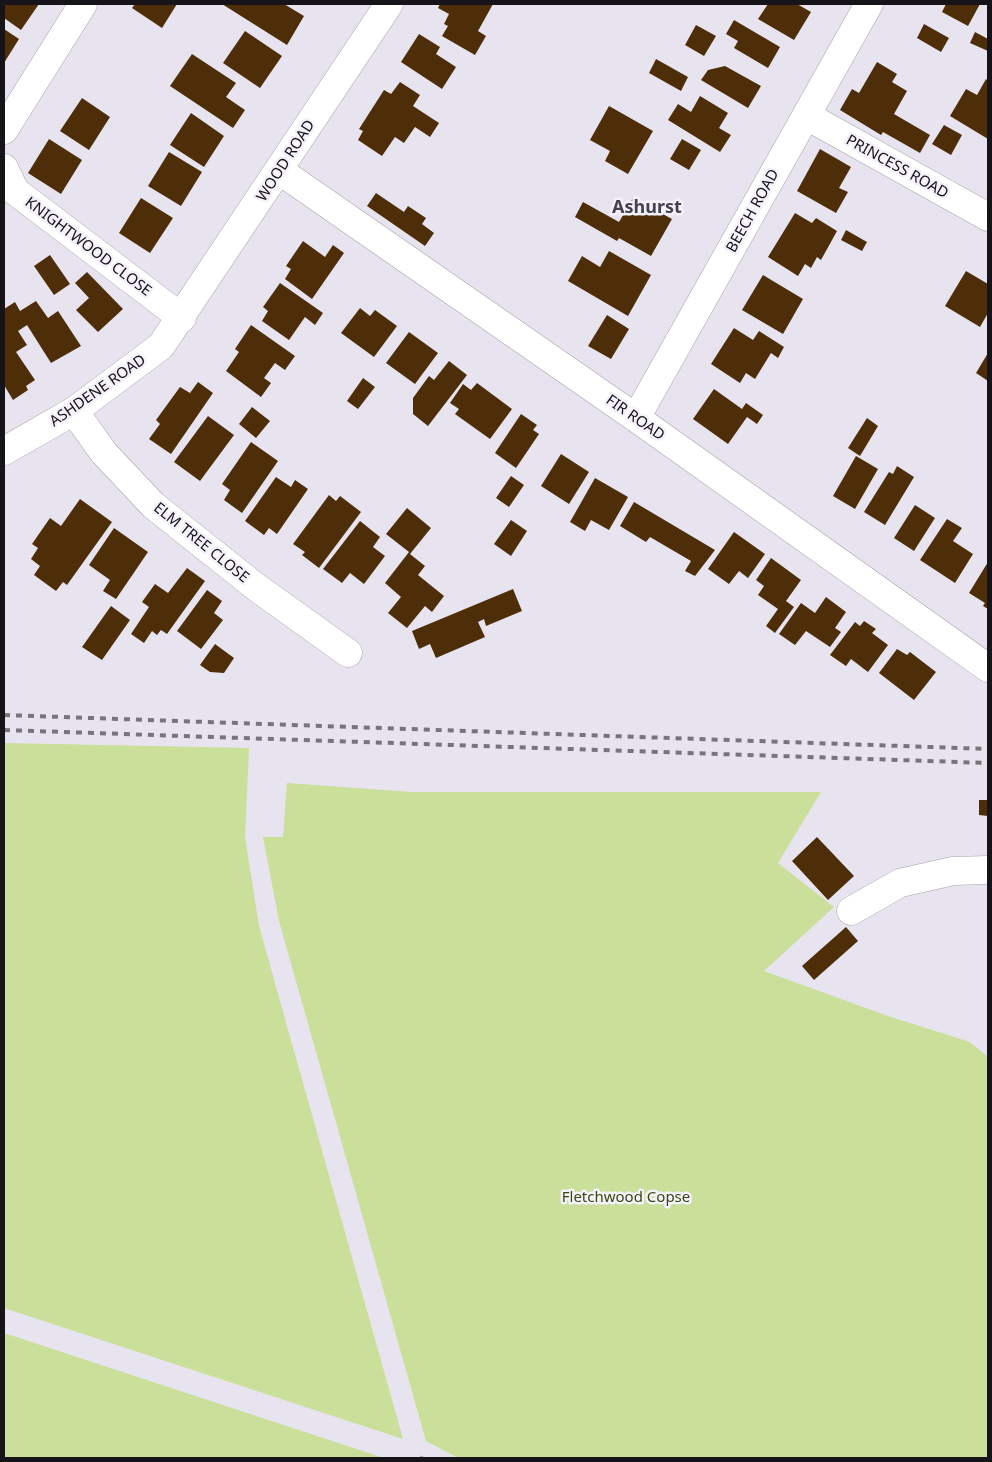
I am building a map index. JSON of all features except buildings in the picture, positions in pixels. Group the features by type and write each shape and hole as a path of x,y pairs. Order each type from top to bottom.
{"street":[{"path":"4,130 83,4"},
{"name":"WOOD ROAD","path":"182,318 389,4"},
{"name":"BEECH ROAD","path":"636,418 869,4"},
{"name":"PRINCESS ROAD","path":"806,116 988,217"},
{"name":"KNIGHTWOOD CLOSE","path":"4,168 15,191 182,318"},
{"name":"FIR ROAD","path":"280,171 636,418 988,668"},
{"name":"ASHDENE ROAD","path":"4,451 74,411 162,346 182,318"},
{"name":"ELM TREE CLOSE","path":"74,411 104,453 153,505 256,587 348,653"},
{"path":"852,912 900,883 953,871 988,870"}],"green space":[{"path":"4,743 249,748 245,837 259,926 403,1439 4,1308"},
{"name":"Fletchwood Copse","path":"287,783 412,792 821,792 778,863 834,907 764,971 888,1016 970,1042 988,1057 988,1458 458,1458 426,1441 279,921 263,837 283,837"},
{"path":"4,1333 384,1458 4,1458"}],"railway":[{"path":"4,715 988,749"},
{"path":"4,730 988,763"}],"district":[{"name":"Ashurst","path":"647,208"}]}
